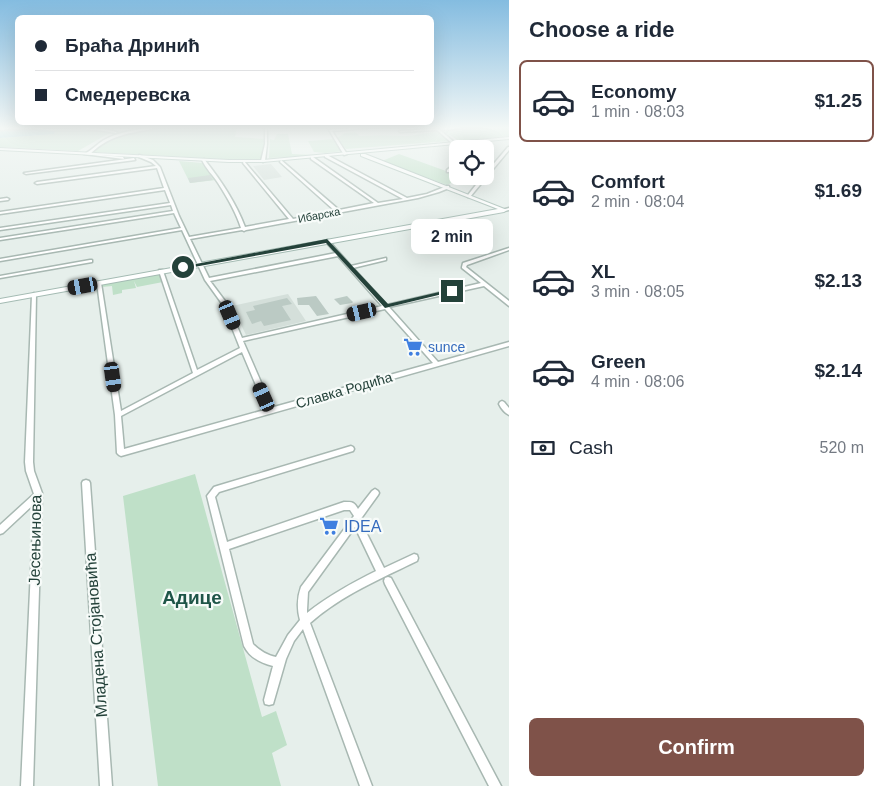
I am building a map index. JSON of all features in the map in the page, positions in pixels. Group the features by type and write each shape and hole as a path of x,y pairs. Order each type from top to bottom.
{"street":[{"path":"26,173 98,164"},
{"path":"154,164 158,167 175,212 189,238 207,280 222,299 264,397 272,410"},
{"path":"205,164 219,182 241,220 244,230"},
{"path":"245,164 292,220"},
{"path":"283,164 338,211"},
{"path":"320,164 377,204"},
{"path":"340,164 406,199"},
{"path":"388,164 507,210"},
{"path":"37,183 158,167"},
{"path":"468,196 477,185"},
{"name":"Ибарска","path":"189,238 244,230 432,194 448,187"},
{"path":"0,213 167,190"},
{"path":"0,200 7,199"},
{"path":"0,229 172,204"},
{"path":"0,301 507,210"},
{"path":"0,239 175,212"},
{"path":"0,260 184,229"},
{"path":"327,241 437,364"},
{"path":"509,249 465,264 464,267 509,304"},
{"path":"207,280 340,254"},
{"path":"351,266 384,259"},
{"path":"0,277 90,261"},
{"path":"161,271 195,372"},
{"path":"99,283 118,414 195,372 243,349"},
{"path":"240,340 485,284"},
{"name":"Јесењинова","path":"27,786 32,701 37,496 29,462 34,295"},
{"name":"Славка Родића","path":"118,414 121,453 509,344"},
{"path":"502,404 509,412"},
{"path":"279,663 254,654 249,646 226,546 211,496 217,489 351,449"},
{"name":"Младена Стојановића","path":"86,483 90,519 90,551 106,786"},
{"path":"366,786 304,622 302,610 304,590 375,493"},
{"path":"0,530 37,496"},
{"path":"226,546 344,506 352,506 385,578 495,786"},
{"path":"269,700 279,663 286,648 304,622 330,602 385,578 414,558"}],"shaded area":[{"path":"271,164 282,177 264,180 253,166"},
{"path":"288,294 306,321 246,335 232,306"}],"green space":[{"path":"180,164 204,164 216,180 190,183"},
{"path":"389,164 426,164 449,172 449,184 447,185"},
{"path":"160,272 163,282 137,287 134,281 136,288 122,290 122,293 113,295 112,286 102,287 101,284"},
{"path":"195,474 262,717 276,711 287,745 272,753 281,786 158,786 123,496"}],"building":[{"path":"210,175 213,180 190,183 188,178"},
{"path":"316,296 329,314 317,316 309,305 298,305 297,298"},
{"path":"347,296 352,303 340,305 334,299"},
{"path":"287,298 292,304 282,306 291,320 264,326 261,321 252,324 246,312 255,310 253,306"}],"place":[{"name":"sunce","path":"413,347"},
{"name":"IDEA","path":"329,526"}],"district":[{"name":"Адице","path":"192,597"}],"route":[{"path":"183,267 327,241 387,306 452,291"}]}
